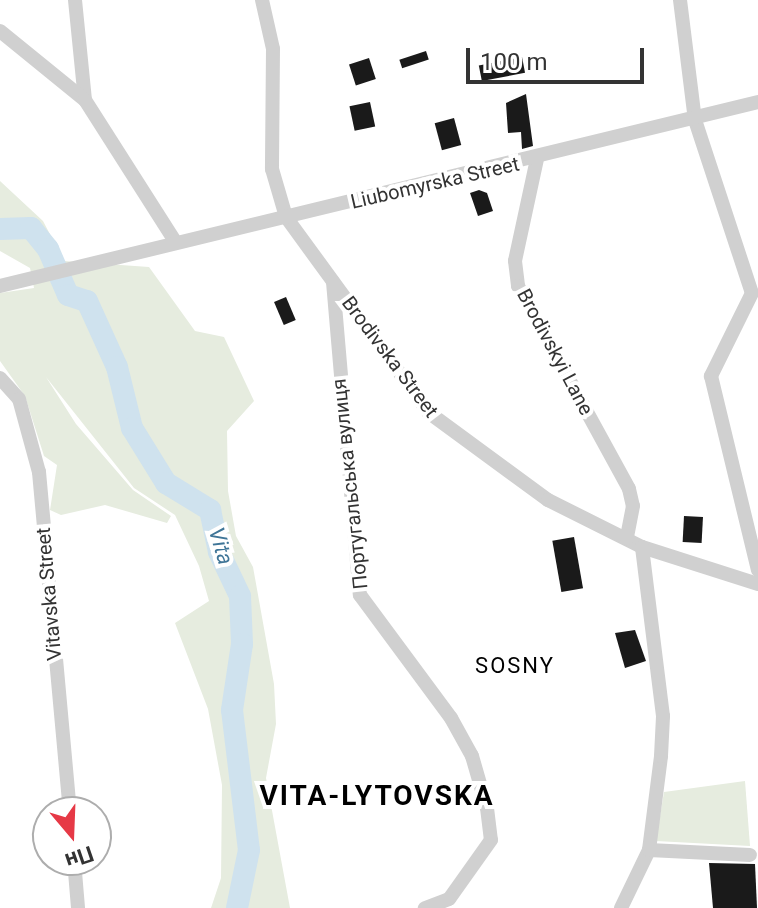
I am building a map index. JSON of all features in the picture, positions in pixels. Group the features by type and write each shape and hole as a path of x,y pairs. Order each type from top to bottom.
{"street":[{"path":"75,0 85,100"},
{"name":"Brodivska Street","path":"262,0 273,49 272,169 286,217 428,412 449,431 548,500 642,547 758,584"},
{"path":"680,0 695,120 752,293 711,376 758,570"},
{"path":"0,31 85,100 176,243"},
{"name":"Liubomyrska Street","path":"0,286 537,159 758,102"},
{"name":"Brodivskyi Lane","path":"537,159 515,261 518,286 629,489 633,506 627,538"},
{"name":"Португальська вулиця","path":"333,282 360,595 465,744 491,840 449,899 425,908"},
{"name":"Vitavska Street","path":"2,377 31,433 39,472 69,796"},
{"path":"621,908 649,850 663,716 642,547"},
{"path":"649,850 750,855"},
{"path":"75,876 78,908"}],"shaded area":[{"path":"0,181 43,221 64,261 149,267 195,331 224,337 254,401 227,431 228,491 236,536 253,567 274,684 276,724 266,778 290,908 211,908 221,878 222,785 208,709 175,623 209,601 199,566 175,515 134,488 46,377 76,424 133,490 171,516 167,523 105,505 61,515 50,510 57,465 44,456 25,396 0,361 0,293 34,288 30,268 0,251"},
{"path":"745,781 750,846 656,841 664,792"}],"building":[{"path":"426,51 429,60 402,68 399,60"},
{"path":"522,57 525,73 482,81 479,65"},
{"path":"369,58 376,79 356,85 349,64"},
{"path":"526,94 533,146 522,149 521,132 508,133 506,103"},
{"path":"370,102 375,126 355,131 349,106"},
{"path":"454,118 461,145 442,150 435,123"},
{"path":"479,190 487,193 493,211 478,216 470,193"},
{"path":"286,297 296,320 284,325 274,302"},
{"path":"684,516 703,517 702,543 683,542"},
{"path":"574,537 583,588 561,592 552,541"},
{"path":"635,630 646,661 625,668 615,633"},
{"path":"709,863 755,864 757,908 713,908"}],"waterway":[{"name":"Vita","path":"0,229 31,228 48,249 68,295 87,301 117,367 132,428 166,483 210,510 219,552 240,596 242,644 232,710 249,850 237,908"}],"district":[{"name":"SOSNY","path":"515,666"},
{"name":"VITA-LYTOVSKA","path":"377,796"}]}
